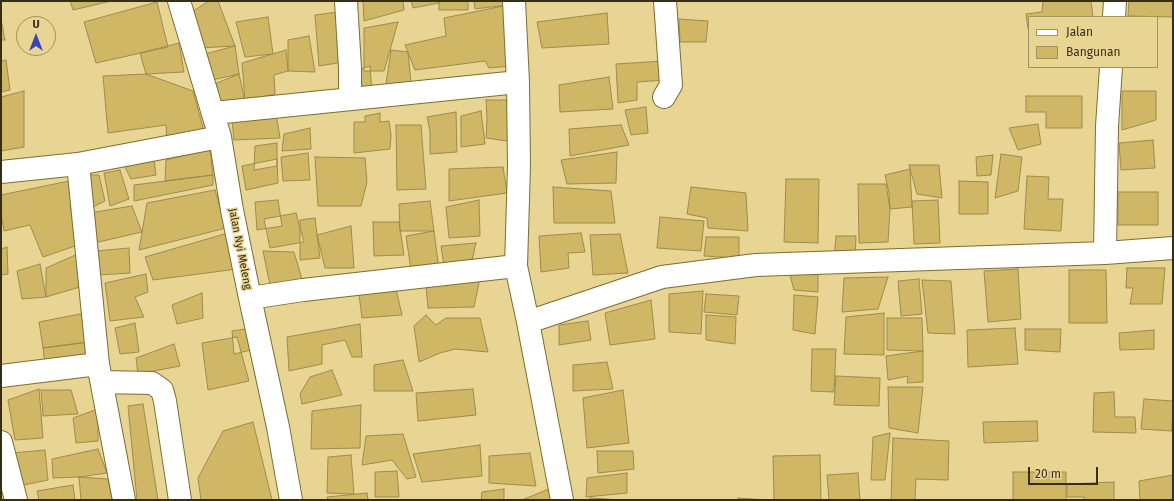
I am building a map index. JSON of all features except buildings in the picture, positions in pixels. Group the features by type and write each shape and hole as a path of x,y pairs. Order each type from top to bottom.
{"street":[{"name":"Jalan Nyi Meleng","path":"179,1 220,137 232,210 278,427 291,500"},
{"path":"346,1 350,68 350,98"},
{"path":"514,1 508,83 519,166 503,268 528,322 562,500"},
{"path":"664,1 671,85 664,97"},
{"path":"1114,16 1115,1"},
{"path":"1105,253 1107,126 1111,68"},
{"path":"214,113 508,83"},
{"path":"1,172 78,164 220,137"},
{"path":"78,164 100,373 124,500"},
{"path":"528,322 662,277 756,265 1105,253 1173,248"},
{"path":"250,298 303,290 503,268"},
{"path":"1,376 100,373 152,383 162,390 165,401 180,500"},
{"path":"1,442 16,500"}]}
